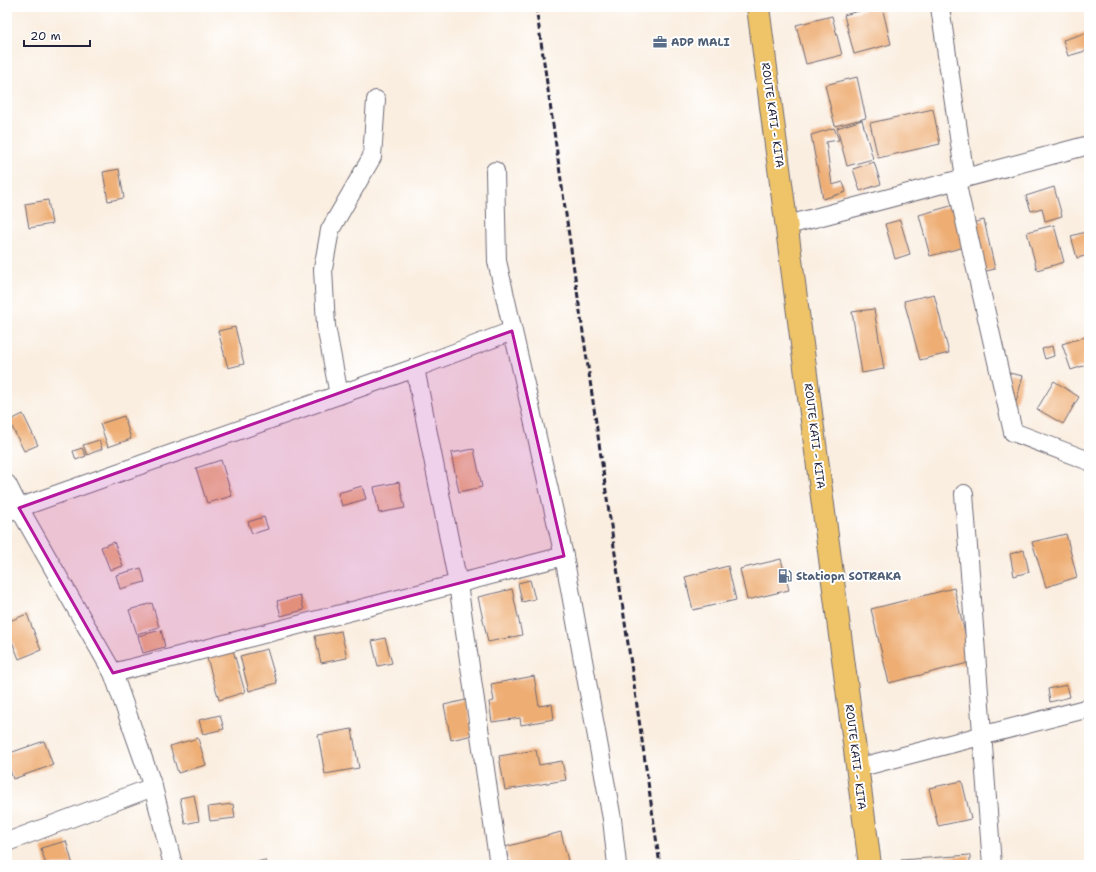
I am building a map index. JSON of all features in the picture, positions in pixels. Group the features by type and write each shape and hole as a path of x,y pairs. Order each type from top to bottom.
{"main road":[{"name":"ROUTE KATI - KITA","path":"758,7 788,225 870,865"}],"street":[{"path":"940,7 961,180 1013,432 1089,461"},
{"path":"339,395 326,326 323,269 330,230 372,156 376,100"},
{"path":"788,225 1089,145"},
{"path":"494,170 497,261 564,556 612,819 617,865"},
{"path":"13,510 415,368 512,332"},
{"path":"415,368 458,584 499,865"},
{"path":"7,484 13,510 113,673 153,787 173,865"},
{"path":"964,494 992,865"},
{"path":"113,673 564,556"},
{"path":"857,768 1089,708"},
{"path":"7,842 153,787"}],"highlighted area":[{"path":"512,331 564,556 113,673 19,508"}],"building":[{"path":"874,7 882,7 891,44 854,54 844,15"},
{"path":"1007,7 1025,7 1025,8 1008,11"},
{"path":"832,16 842,55 806,64 796,25"},
{"path":"1089,32 1089,50 1068,56 1063,40"},
{"path":"857,77 866,118 835,126 825,85"},
{"path":"933,109 940,144 878,158 870,123"},
{"path":"862,120 873,159 847,166 837,128"},
{"path":"834,128 839,140 826,142 832,185 843,182 846,192 823,199 811,135"},
{"path":"874,162 881,184 860,191 853,169"},
{"path":"119,169 124,198 108,201 103,172"},
{"path":"1054,187 1062,216 1045,221 1042,208 1031,211 1026,196"},
{"path":"48,200 52,224 29,228 25,204"},
{"path":"954,205 965,247 930,256 919,215"},
{"path":"900,220 910,254 895,259 885,224"},
{"path":"984,220 995,269 982,272 972,223"},
{"path":"1054,225 1064,262 1037,270 1027,232"},
{"path":"1089,231 1089,255 1077,258 1071,236"},
{"path":"934,294 949,353 920,360 904,301"},
{"path":"874,309 884,369 862,373 852,312"},
{"path":"235,327 244,364 228,368 218,331"},
{"path":"1088,336 1089,364 1071,370 1062,344"},
{"path":"1052,346 1054,356 1045,359 1042,349"},
{"path":"1009,373 1023,376 1016,402 1003,398"},
{"path":"1054,381 1079,397 1063,424 1037,409"},
{"path":"23,414 38,445 24,451 9,421"},
{"path":"124,416 131,439 108,447 100,424"},
{"path":"99,440 102,449 87,455 83,445"},
{"path":"82,448 86,456 76,460 73,451"},
{"path":"474,449 482,487 459,492 451,453"},
{"path":"221,460 232,496 207,503 196,468"},
{"path":"399,482 405,508 379,513 374,487"},
{"path":"362,486 366,499 342,506 338,493"},
{"path":"264,517 268,529 252,534 248,522"},
{"path":"1066,534 1077,577 1046,587 1032,542"},
{"path":"114,542 123,566 110,570 101,547"},
{"path":"1024,550 1029,572 1014,576 1010,554"},
{"path":"781,559 789,590 747,600 740,569"},
{"path":"728,566 736,600 693,610 685,577"},
{"path":"141,568 145,582 120,589 116,575"},
{"path":"530,580 535,599 522,602 518,583"},
{"path":"954,588 972,662 889,683 871,609"},
{"path":"512,589 522,635 488,642 478,597"},
{"path":"300,595 304,610 281,616 277,601"},
{"path":"152,603 159,627 137,634 129,610"},
{"path":"27,614 41,650 19,659 7,629 7,622"},
{"path":"161,630 165,647 143,653 138,636"},
{"path":"341,631 347,658 321,663 315,636"},
{"path":"385,638 392,663 378,666 372,641"},
{"path":"267,649 277,683 249,691 240,656"},
{"path":"233,650 245,692 219,700 207,658"},
{"path":"534,676 539,706 552,704 554,719 521,725 520,718 492,722 489,702 494,701 491,684"},
{"path":"1067,685 1070,697 1050,702 1048,689"},
{"path":"466,700 473,735 451,740 444,705"},
{"path":"220,715 224,729 203,734 199,720"},
{"path":"352,729 359,768 325,774 318,735"},
{"path":"198,738 206,765 178,773 170,746"},
{"path":"44,741 53,765 13,779 7,761 7,754"},
{"path":"536,750 539,765 562,761 566,780 505,790 499,756"},
{"path":"962,781 971,819 938,826 929,788"},
{"path":"194,795 199,821 185,824 180,798"},
{"path":"233,804 235,818 210,821 208,807"},
{"path":"561,832 569,865 510,865 505,847"},
{"path":"66,841 73,865 46,865 41,848"},
{"path":"970,855 970,865 901,865 901,860"},
{"path":"265,860 266,865 249,864"},
{"path":"800,860 801,865 784,865 784,864"}],"railway":[{"path":"536,7 660,865"}],"place":[{"name":"ADP MALI","path":"660,42"},
{"name":"Statiopn SOTRAKA","path":"785,576"}]}
